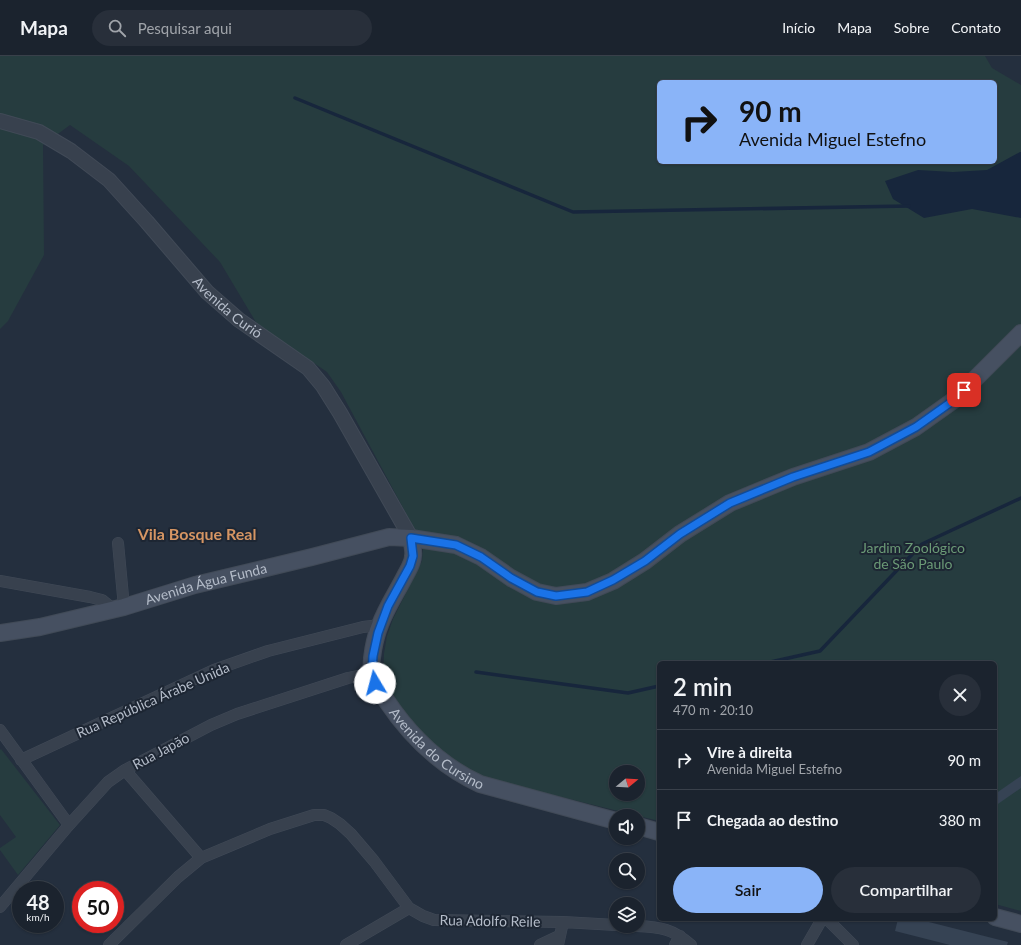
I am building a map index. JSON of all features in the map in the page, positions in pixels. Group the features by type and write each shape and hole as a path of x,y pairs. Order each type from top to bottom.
{"main road":[{"name":"Avenida Água Funda","path":"0,633 40,627 119,608 195,585 389,537 411,538 456,545 481,557 511,578 537,592 556,596 587,592 613,580 645,561 680,534 730,503 793,477 869,452 916,427 954,400 1021,333"},
{"name":"Avenida do Cursino","path":"411,538 413,556 410,566 388,606 380,625 373,656 372,673 375,683 398,718 424,747 444,764 464,777 480,784 609,819"},
{"path":"645,828 657,831"},
{"path":"997,918 1021,924"}],"street":[{"name":"Avenida Curió","path":"0,121 39,132 71,151 109,180 207,292 239,320 308,368 323,386 340,413 411,538"},
{"path":"0,581 90,597 102,600 119,608 118,543"},
{"name":"Rua República Árabe Unida","path":"21,760 214,670 268,652 363,627 380,625"},
{"name":"Rua Japão","path":"0,907 69,825 108,782 125,770 217,722 237,714 348,678 372,673"},
{"path":"0,730 69,825"},
{"path":"109,945 178,877 201,858 125,770"},
{"name":"Rua Adolfo Reile","path":"201,858 270,829 314,816 324,816 331,818 351,834 374,861 409,908 423,916 434,920 563,922 609,925"},
{"path":"346,945 409,908"},
{"path":"807,945 821,921"},
{"path":"829,921 852,945"},
{"path":"540,945 558,940 563,922"},
{"path":"645,927 666,929 678,940 691,945"}],"green space":[{"name":"Jardim Zoológico de São Paulo","path":"0,56 985,56 992,68 1021,85 1021,911 997,905 997,661 657,661 657,821 645,818 645,809 610,809 483,778 458,764 437,749 408,718 387,685 383,674 387,636 393,619 422,561 423,545 341,392 327,372 257,324 220,262 129,166 70,125 43,145 44,255 8,321 0,329"},
{"path":"1,749 60,825 18,875 0,850 0,848 16,837 0,815"}],"water":[{"path":"1020,152 1021,218 972,209 924,218 893,199 885,181 918,170 953,172 987,170"}],"building":[{"path":"1021,776 1021,788 997,805 997,793"},
{"path":"898,921 925,921 1008,942 1007,945 950,945 895,931"}],"waterway":[{"path":"295,98 573,212 909,206"},
{"path":"775,661 820,651 922,544 1021,498"},
{"path":"476,672 628,693 657,686"}],"district":[{"name":"Vila Bosque Real","path":"197,534"}],"route":[{"path":"375,683 372,673 375,643 380,625 388,606 410,566 413,556 411,538 456,545 481,557 511,578 537,592 556,596 587,592 613,580 645,561 680,534 730,503 793,477 869,452 916,427 954,400 964,390"}]}
